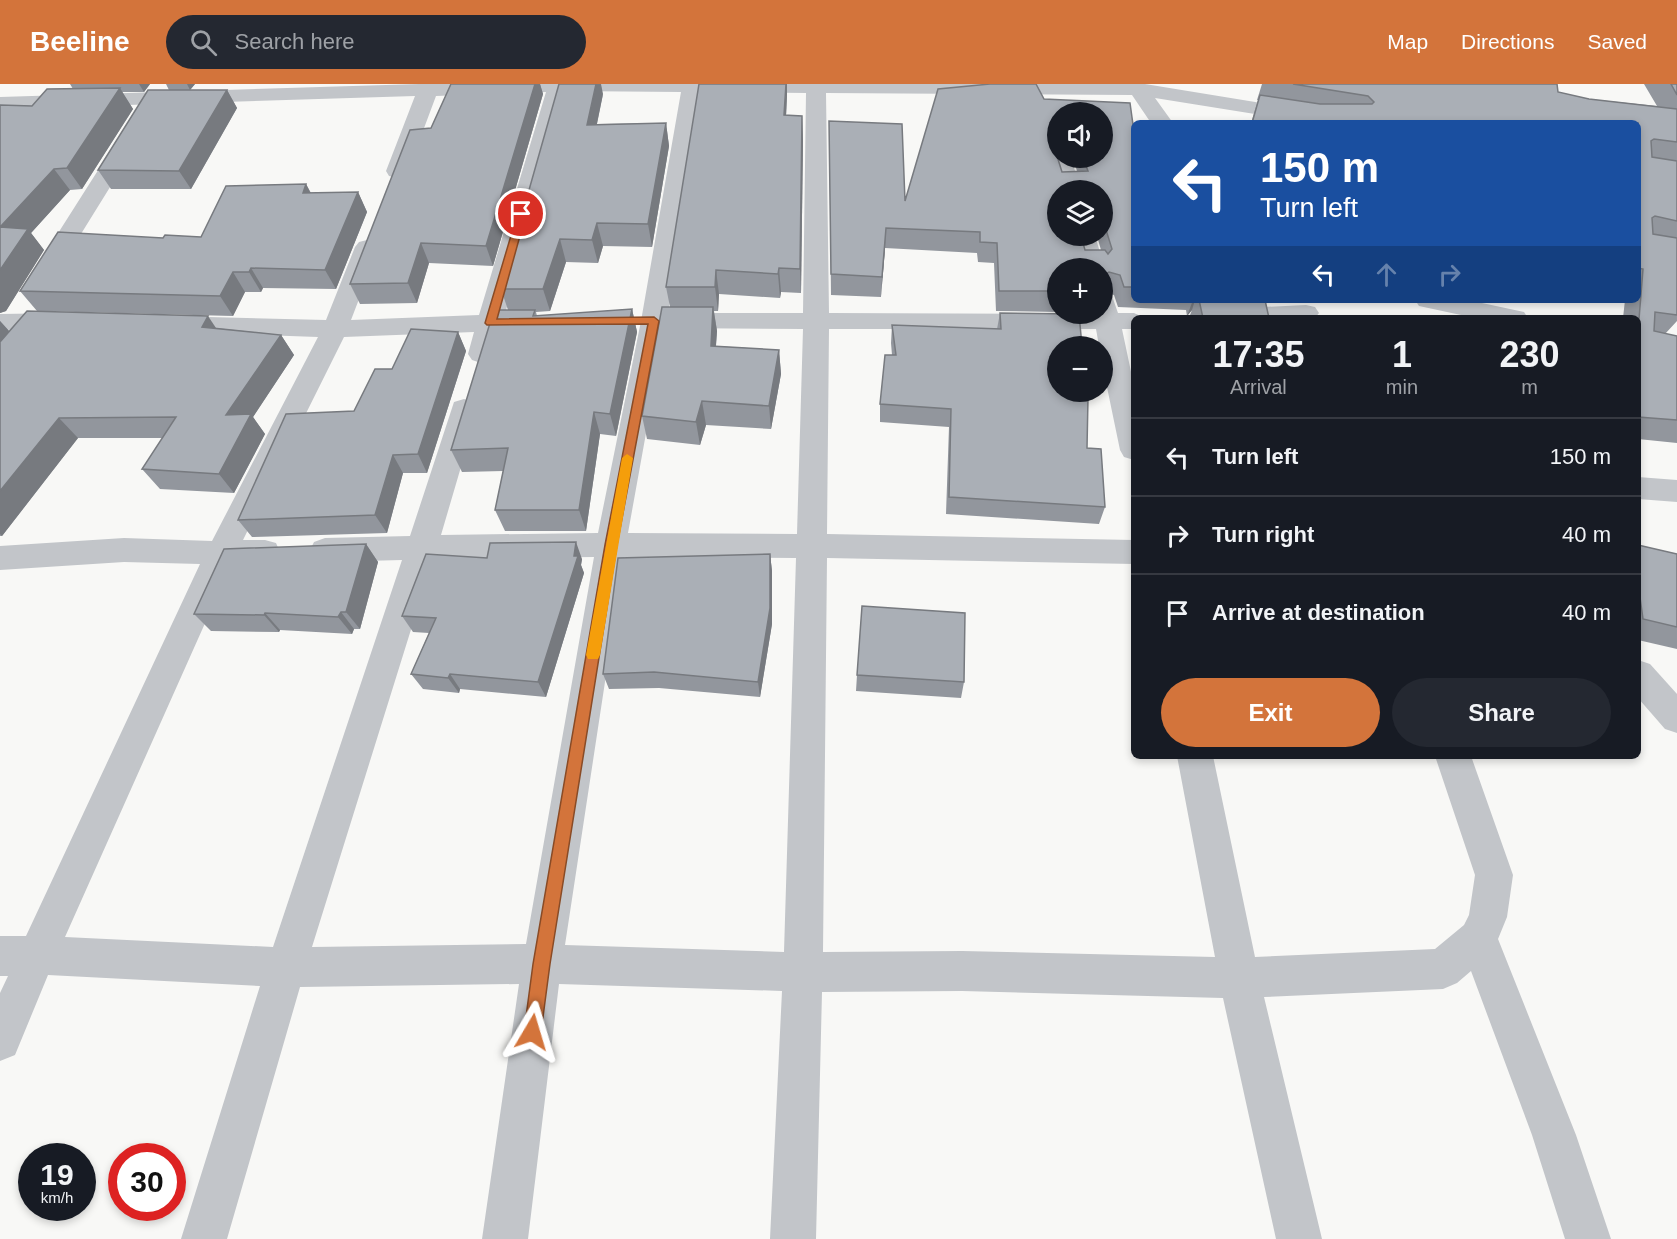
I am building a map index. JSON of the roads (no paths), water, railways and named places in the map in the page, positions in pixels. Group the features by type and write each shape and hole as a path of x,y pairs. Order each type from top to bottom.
{"street":[{"path":"0,90 4,84"},
{"path":"204,1239 286,967 422,546 491,323 557,84"},
{"path":"0,103 157,92 557,84 1136,86 1334,120"},
{"path":"505,1239 542,964 611,545 642,321 692,85"},
{"path":"793,1239 803,972 812,545 816,321 816,85"},
{"path":"0,1040 18,955 335,329 430,86"},
{"path":"1136,86 1160,120"},
{"path":"15,347 23,311 157,92"},
{"path":"1442,303 1500,315"},
{"path":"1240,315 1304,310"},
{"path":"23,311 85,322"},
{"path":"642,321 816,321 1115,315 1131,429"},
{"path":"144,324 335,329 537,322"},
{"path":"1641,488 1677,491"},
{"path":"0,558 124,550 221,554 422,546 812,545 1131,552"},
{"path":"1641,677 1677,718"},
{"path":"1196,759 1239,978 1299,1239"},
{"path":"18,955 286,967 542,964 803,972 962,971 1239,978 1443,969 1478,939 1488,917 1494,875 1454,759"},
{"path":"1478,939 1554,1135 1588,1239"}]}
